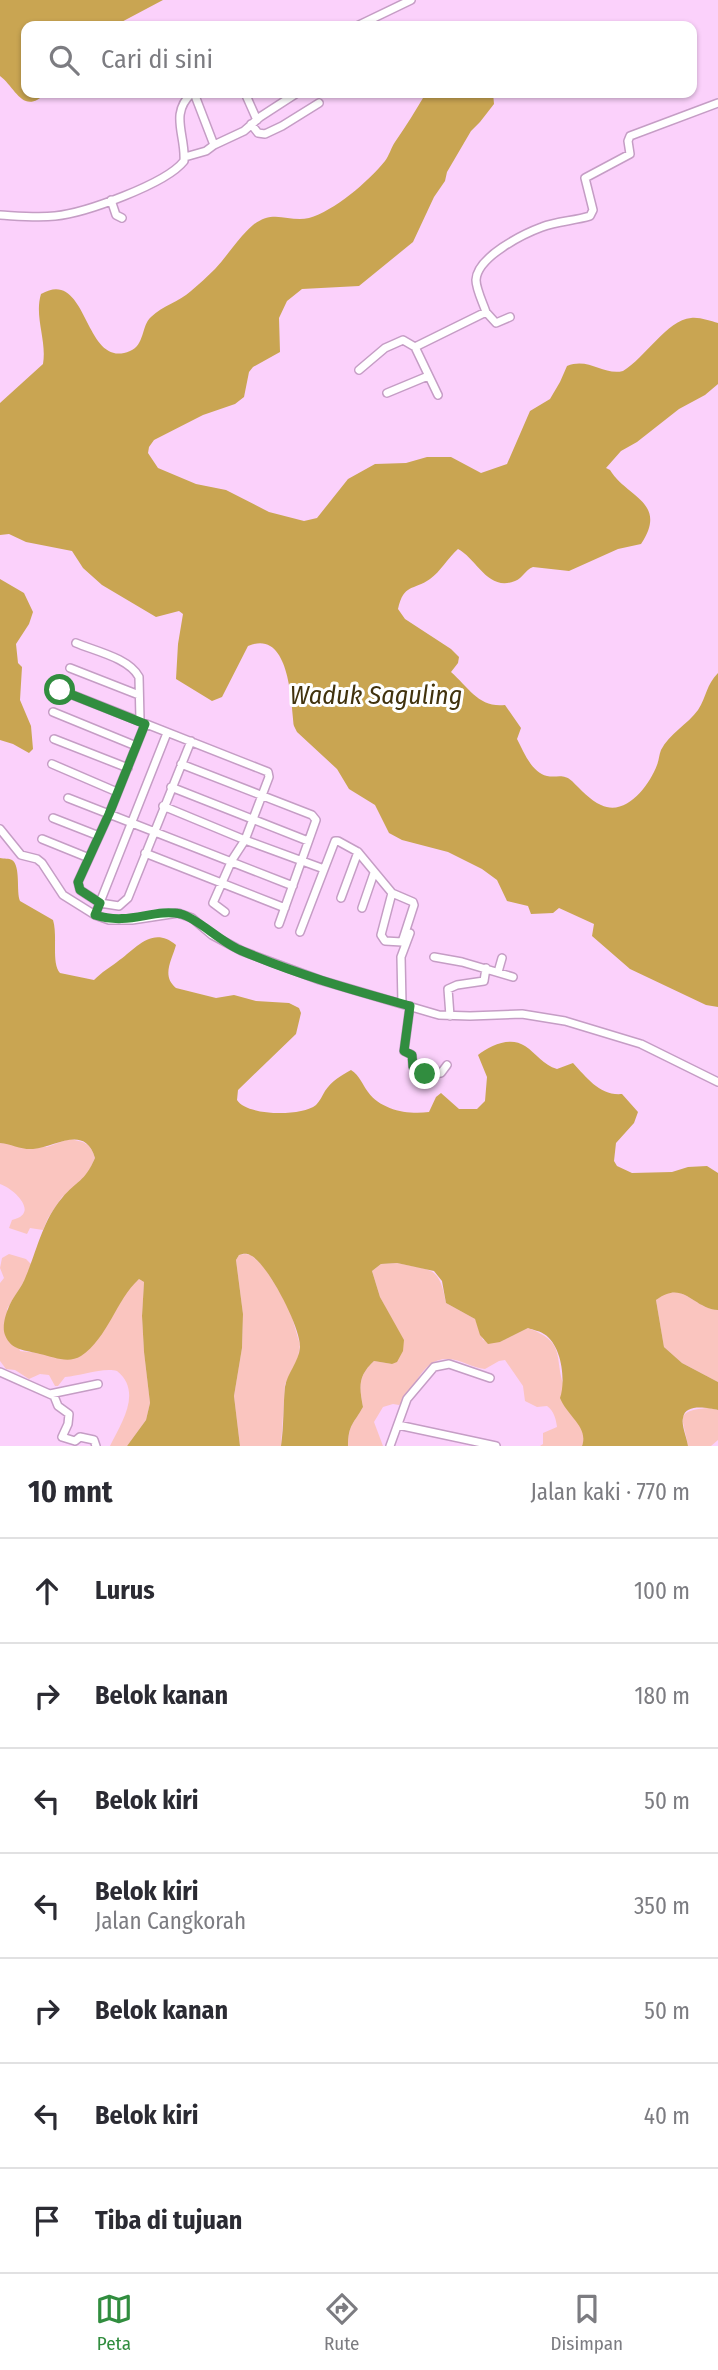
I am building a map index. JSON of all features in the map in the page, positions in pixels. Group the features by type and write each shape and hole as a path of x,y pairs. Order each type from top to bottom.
{"street":[{"path":"367,21 411,0"},
{"path":"0,215 56,216 143,189 173,172 185,157 178,118 187,98"},
{"path":"195,98 215,145"},
{"path":"247,98 258,133 269,133 318,103"},
{"path":"185,157 206,151 244,131 289,98"},
{"path":"510,317 496,323 486,312 476,281 479,270 489,258 523,235 593,214 585,178 631,154 630,136 718,103"},
{"path":"111,200 116,215 122,218"},
{"path":"415,347 486,312"},
{"path":"359,370 385,348 400,340 415,347 438,395"},
{"path":"387,393 428,376"},
{"path":"76,643 123,662 139,677 142,722 136,746 78,882 80,890 100,903 119,906 128,898 191,741"},
{"path":"70,668 139,695"},
{"path":"60,690 268,772 269,777 245,840 213,903 226,912"},
{"path":"53,712 136,746"},
{"path":"95,915 167,733"},
{"path":"54,739 128,768"},
{"path":"52,764 117,792"},
{"path":"181,764 312,816 316,820 279,924"},
{"path":"171,788 308,841"},
{"path":"68,798 233,860 293,886"},
{"path":"163,806 324,869"},
{"path":"53,818 99,836"},
{"path":"0,829 16,851 37,859 63,895 78,906 109,920 132,920 167,914 185,915 242,951 301,974 450,1016 522,1014 565,1021 641,1044 718,1082"},
{"path":"42,839 89,858"},
{"path":"300,932 335,841 358,852 392,893 413,902 399,943 385,941 381,935 392,893"},
{"path":"341,898 358,852"},
{"path":"145,853 285,908"},
{"path":"362,908 374,873"},
{"path":"411,933 401,957 406,1005 404,1051 412,1055 413,1067 425,1074 442,1073 447,1065"},
{"path":"434,957 513,977"},
{"path":"498,972 502,958"},
{"path":"450,1016 448,989 484,981 486,968"},
{"path":"390,1446 408,1397 437,1365 449,1364 490,1378"},
{"path":"0,1372 55,1398 58,1406 69,1414 62,1437 75,1441 80,1437 94,1440 96,1446"},
{"path":"49,1394 99,1384"},
{"path":"398,1425 496,1446"}],"shaded area":[{"path":"69,1139 86,1144 95,1158 85,1179 62,1197 43,1230 30,1228 27,1234 9,1228 12,1220 24,1213 24,1207 18,1196 0,1184 0,1143 47,1147"},
{"path":"9,1254 26,1259 31,1264 26,1278 7,1309 20,1351 37,1353 96,1341 128,1289 139,1279 144,1282 142,1316 150,1403 146,1420 127,1446 110,1446 124,1418 129,1398 125,1379 117,1371 65,1377 55,1386 49,1375 40,1374 29,1379 15,1370 6,1369 0,1361 0,1283 4,1278 0,1268 2,1258"},
{"path":"239,1255 251,1255 264,1267 289,1307 300,1345 297,1363 285,1384 281,1446 240,1446 234,1396 242,1348 243,1314 236,1260"},
{"path":"397,1263 426,1269 437,1276 446,1303 475,1319 483,1340 500,1342 528,1328 549,1340 557,1352 567,1394 584,1430 582,1446 540,1446 543,1444 543,1433 557,1427 554,1415 547,1406 537,1407 525,1401 523,1386 505,1360 485,1369 448,1359 439,1360 425,1369 399,1405 383,1407 374,1422 383,1446 348,1446 350,1429 363,1407 362,1377 374,1361 392,1364 403,1340 380,1297 372,1271 381,1264"},
{"path":"677,1292 718,1310 718,1382 682,1363 664,1347 656,1300 666,1293"},
{"path":"708,1408 718,1410 718,1440 711,1446 688,1446 683,1423 685,1414"}],"water":[{"path":"0,0 163,0 123,21 21,21 21,98 39,98 31,102 20,98 0,76"},
{"name":"Waduk Saguling","path":"423,98 493,98 494,104 471,131 447,172 445,181 434,197 413,242 359,286 302,289 287,301 279,318 280,352 249,372 244,397 235,404 203,415 154,440 148,453 158,468 196,484 226,490 269,512 304,521 317,518 348,479 375,464 406,463 427,457 451,457 481,473 507,464 530,411 550,399 567,366 582,364 609,371 623,371 673,325 682,320 698,318 718,323 718,384 621,451 606,468 648,509 648,530 641,544 618,549 569,571 533,567 518,580 506,583 490,578 458,549 434,576 406,591 398,609 405,619 459,657 451,672 475,696 488,703 505,705 521,728 517,739 529,761 541,774 563,776 593,800 610,808 628,803 642,790 658,763 664,744 698,710 718,673 718,1007 706,1005 630,969 592,936 594,924 559,908 553,913 531,914 528,906 507,901 497,880 482,869 448,852 402,840 389,833 375,805 349,789 337,769 297,732 286,670 272,648 262,643 248,646 222,697 212,701 176,679 183,614 179,611 156,617 102,585 83,568 72,551 26,542 9,534 0,535 0,403 43,364 39,311 41,294 57,289 69,294 103,347 115,353 130,351 141,340 151,317 186,295 203,280 253,225 268,217 302,219 329,209 369,178 385,161"},
{"path":"0,579 24,593 33,612 16,644 18,663 22,667 20,700 31,726 33,749 29,753 0,740"},
{"path":"0,858 11,859 15,863 20,901 53,920 56,963 60,973 94,980 145,941 159,937 176,945 168,973 176,988 216,998 234,995 256,1001 289,1003 299,1008 301,1013 296,1034 238,1090 237,1100 251,1109 287,1113 309,1109 316,1105 333,1082 351,1070 373,1098 395,1110 429,1112 441,1093 459,1109 477,1109 485,1101 487,1077 478,1055 494,1045 507,1042 525,1046 557,1069 573,1063 601,1089 622,1094 638,1112 634,1123 616,1143 614,1161 617,1166 632,1173 672,1172 688,1167 707,1166 718,1173 718,1310 681,1293 666,1294 656,1300 664,1347 682,1363 718,1382 718,1410 692,1408 685,1413 683,1424 688,1446 582,1446 580,1427 560,1398 563,1382 561,1364 550,1339 528,1328 500,1342 488,1344 480,1335 475,1319 446,1303 442,1281 434,1271 397,1263 381,1264 372,1271 380,1297 404,1340 403,1351 397,1362 392,1364 374,1361 362,1377 363,1407 350,1429 348,1446 281,1446 285,1387 299,1352 299,1338 274,1282 257,1260 244,1254 239,1255 236,1260 243,1314 242,1348 234,1396 240,1446 127,1446 146,1420 150,1403 142,1316 144,1282 139,1279 124,1297 98,1339 76,1358 61,1359 20,1349 11,1344 4,1332 8,1309 24,1280 50,1216 62,1198 84,1177 95,1158 84,1142 77,1140 33,1149 0,1143"}],"route":[{"path":"60,690 145,724 78,882 80,890 100,903 95,915 109,920 132,920 178,913 185,915 230,946 242,951 301,974 410,1006 404,1051 412,1055 413,1067 425,1074"}]}
